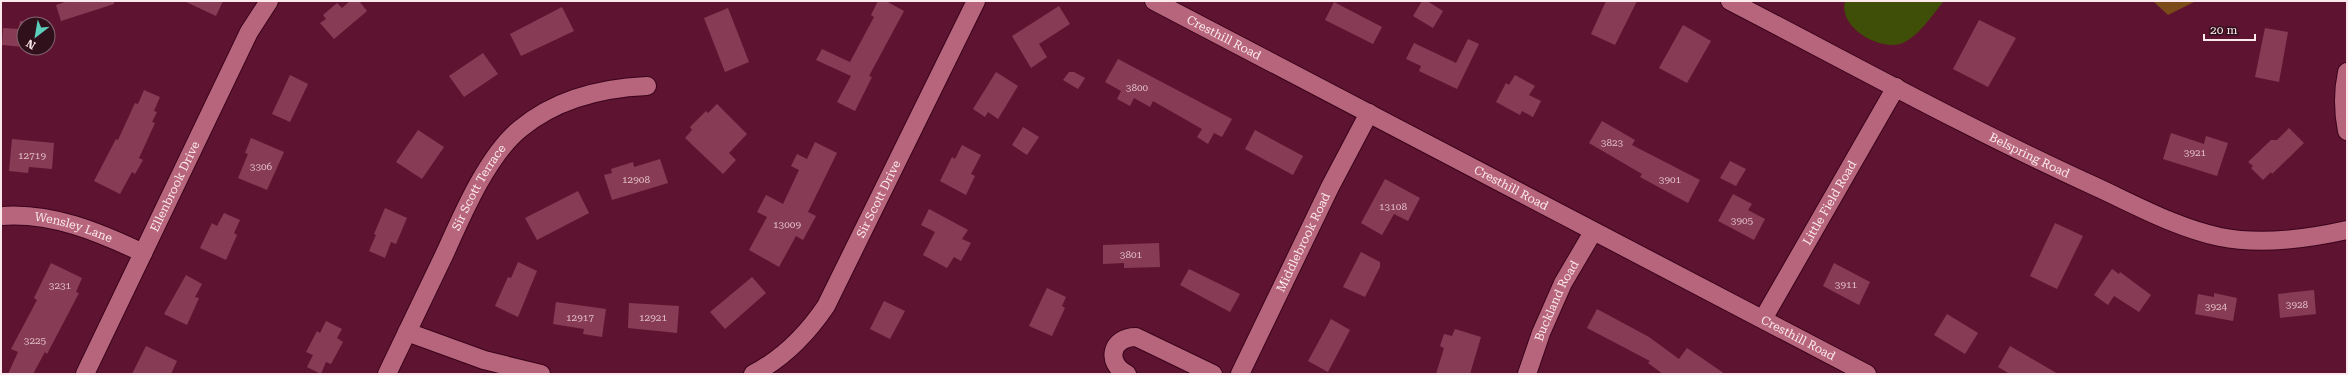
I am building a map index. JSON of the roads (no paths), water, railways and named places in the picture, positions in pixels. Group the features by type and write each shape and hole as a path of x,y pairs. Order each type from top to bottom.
{"street":[{"name":"Ellenbrook Drive","path":"85,374 249,32 269,1"},
{"name":"Sir Scott Drive","path":"753,374 792,347 811,328 826,306 976,1"},
{"name":"Cresthill Road","path":"1154,1 1867,374"},
{"name":"Belspring Road","path":"1730,1 2035,159 2146,209 2176,225 2220,237 2245,240 2276,240 2347,230"},
{"path":"2347,72 2344,86 2344,118 2347,130"},
{"name":"Sir Scott Terrace","path":"387,374 478,185 502,147 519,130 544,113 591,93 618,87 647,86"},
{"name":"Little Field Road","path":"1763,319 1896,87"},
{"name":"Middlebrook Road","path":"1240,374 1330,187 1370,113"},
{"name":"Wensley Lane","path":"1,216 44,218 79,226 143,253"},
{"name":"Buckland Road","path":"1527,374 1541,333 1563,283 1593,232"},
{"path":"407,332 484,360 541,374"},
{"path":"1127,374 1115,364 1113,354 1115,346 1121,340 1127,337 1136,337 1213,374"}]}
